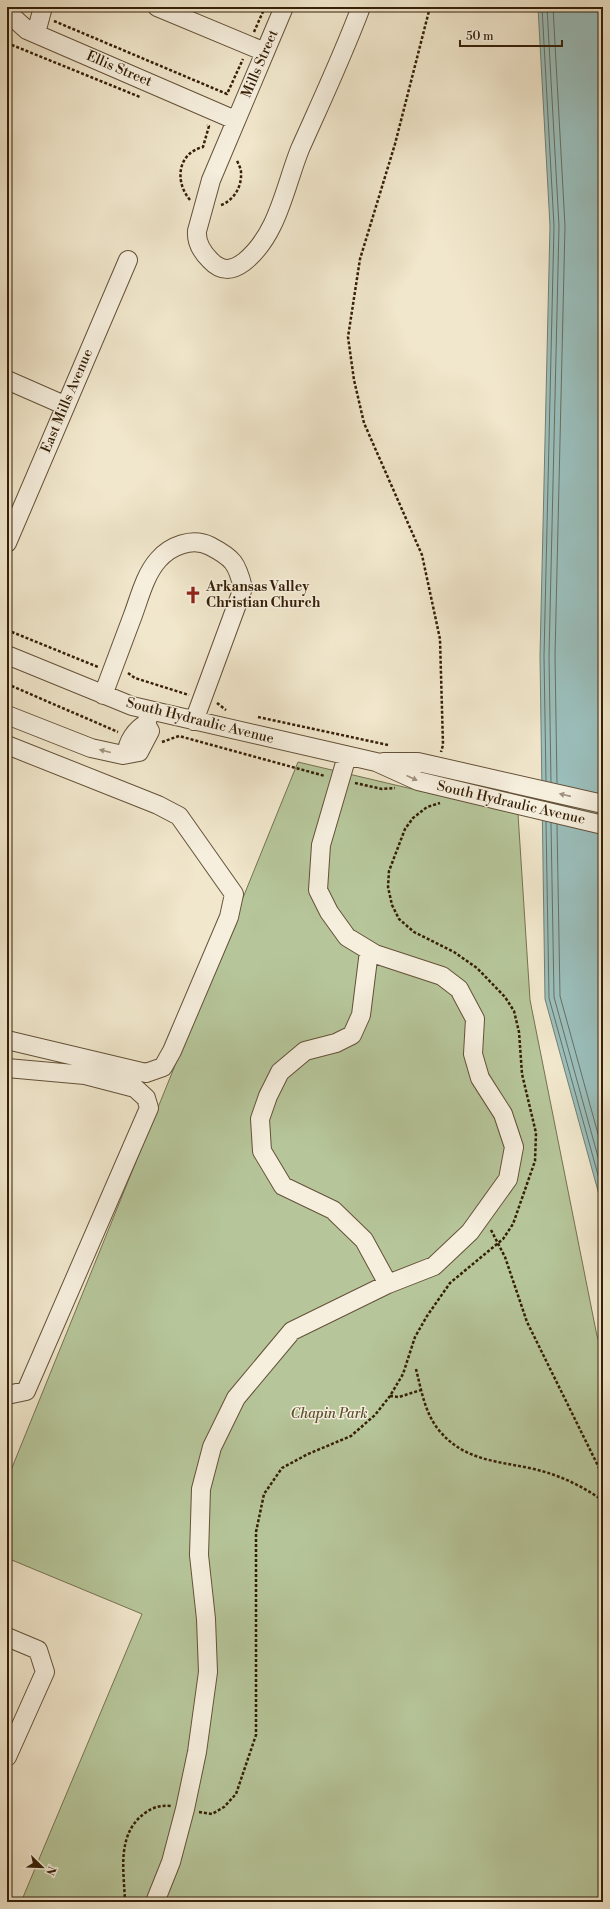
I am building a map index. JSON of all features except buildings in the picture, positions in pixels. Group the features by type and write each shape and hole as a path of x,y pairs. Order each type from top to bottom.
{"street":[{"path":"157,7 265,52"},
{"name":"Mills Street","path":"284,7 235,120 211,180 197,231 196,240 202,250 214,264 222,269 230,270 244,261 261,242 275,219 298,156 361,7"},
{"name":"Ellis Street","path":"7,12 27,30 235,120"},
{"path":"36,33 42,12"},
{"name":"East Mills Avenue","path":"7,543 64,405 128,260"},
{"path":"7,380 64,405"},
{"path":"103,694 145,581 158,560 172,548 188,542 206,544 227,554 239,570 243,588 194,721"},
{"name":"South Hydraulic Avenue","path":"7,655 132,706 148,717 194,721 376,762 418,762 603,804"},
{"path":"7,715 91,748 123,756 150,731 148,717"},
{"path":"7,745 153,803 179,816 234,894 229,917 172,1051 163,1067 146,1073 7,1040"},
{"path":"155,1902 171,1862 185,1809 196,1752 208,1672 206,1620 199,1555 201,1489 212,1447 236,1398 292,1331 388,1284 434,1266 470,1232 508,1179 514,1147 503,1114 480,1078 473,1054 475,1019 459,989 442,976 375,954 347,937 329,912 318,890 321,846 347,756"},
{"name":"South Hydraulic Avenue","path":"376,762 418,781 491,800 603,825"},
{"path":"369,951 361,1015 352,1035 336,1043 305,1051 280,1072 268,1096 260,1119 262,1152 283,1186 333,1210 364,1240 388,1284"},
{"path":"7,1068 86,1075 135,1088 146,1098 149,1108 26,1391 7,1395"},
{"path":"7,1637 38,1650 45,1672 7,1757"}],"path":[{"path":"42,12 227,94 265,7"},
{"path":"430,7 394,144 360,259 348,336 354,380 364,423 422,555 440,640 443,745 438,766"},
{"path":"7,630 104,669 122,670 135,678 192,696 212,698 224,710 232,712"},
{"path":"7,684 135,744 155,744 179,736 326,776"},
{"path":"255,717 394,747"},
{"path":"482,1215 505,1258 527,1322 603,1476"},
{"path":"416,1369 421,1390 437,1429 451,1444 467,1454 483,1460 534,1469 559,1477 576,1484 603,1501"},
{"path":"390,1396 399,1397 421,1390"},
{"path":"125,1902 123,1853 126,1837 137,1819 151,1808 164,1805 177,1807"}],"green space":[{"name":"Chapin Park","path":"298,762 518,814 530,1000 597,1336 603,1352 603,1902 21,1902 142,1614 7,1558 7,1480"}],"water":[{"path":"538,7 603,7 603,1209 545,999 540,656 550,226"}],"place":[{"name":"Arkansas Valley Christian Church","path":"193,595"}]}
